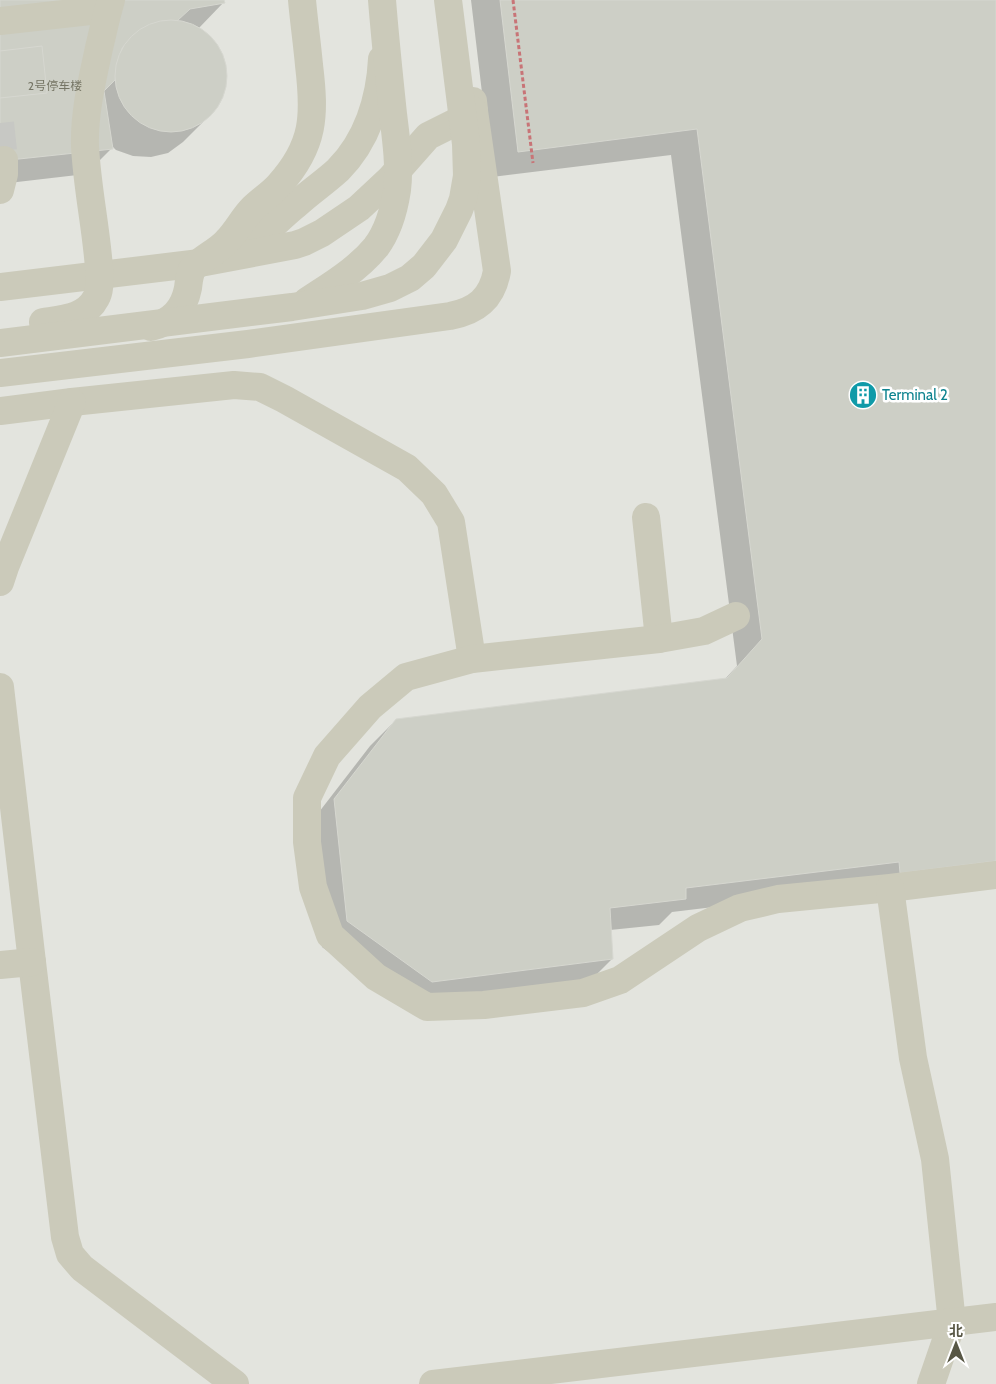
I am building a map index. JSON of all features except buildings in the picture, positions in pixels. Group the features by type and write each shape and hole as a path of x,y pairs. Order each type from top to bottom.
{"street":[{"path":"0,382 40,366 52,359 68,343 79,338 145,328 170,320 181,308 187,291 189,277 195,266 220,248 253,208 279,185 296,162 307,140 312,117 313,98 302,0"},
{"path":"200,263 236,251 250,244 332,175 357,148 367,128 380,83 382,49 380,0"},
{"path":"292,307 302,304 327,288 366,257 383,236 393,211 397,190 395,132 380,0"},
{"path":"0,343 292,307 371,295 400,284 410,278 424,266 438,249 449,231 463,200 467,176 467,156 448,0"},
{"path":"0,374 339,332 457,315 473,309 485,299 494,286 497,271 461,0"},
{"path":"0,21 110,5 88,99 85,128 86,158 98,252 100,286 98,294 91,307 80,314 65,319 0,331"},
{"path":"0,287 200,263 296,245 313,238 348,216 382,187 428,136 470,115 474,108"},
{"path":"0,190 4,174 4,160"},
{"path":"0,411 234,385 260,387 284,399 407,468 434,494 451,522 472,659"},
{"path":"0,582 72,402"},
{"path":"646,517 659,639"},
{"path":"736,616 704,631 659,639 472,659 406,678 370,707 327,756 307,798 307,842 313,887 330,935 376,977 426,1007 484,1005 583,993 620,980 698,928 740,908 778,899 996,875"},
{"path":"0,687 65,1237 70,1254 82,1268 235,1384"},
{"path":"890,888 913,1058 935,1160 952,1322 931,1384"},
{"path":"0,966 32,962"},
{"path":"433,1384 996,1317"}],"path":[{"path":"513,0 533,163"}],"shaded area":[{"path":"0,0 996,0 996,1384 0,1384"}],"tunnel":[{"path":"0,123 4,160"}],"place":[{"name":"Terminal 2","path":"863,395"}]}
